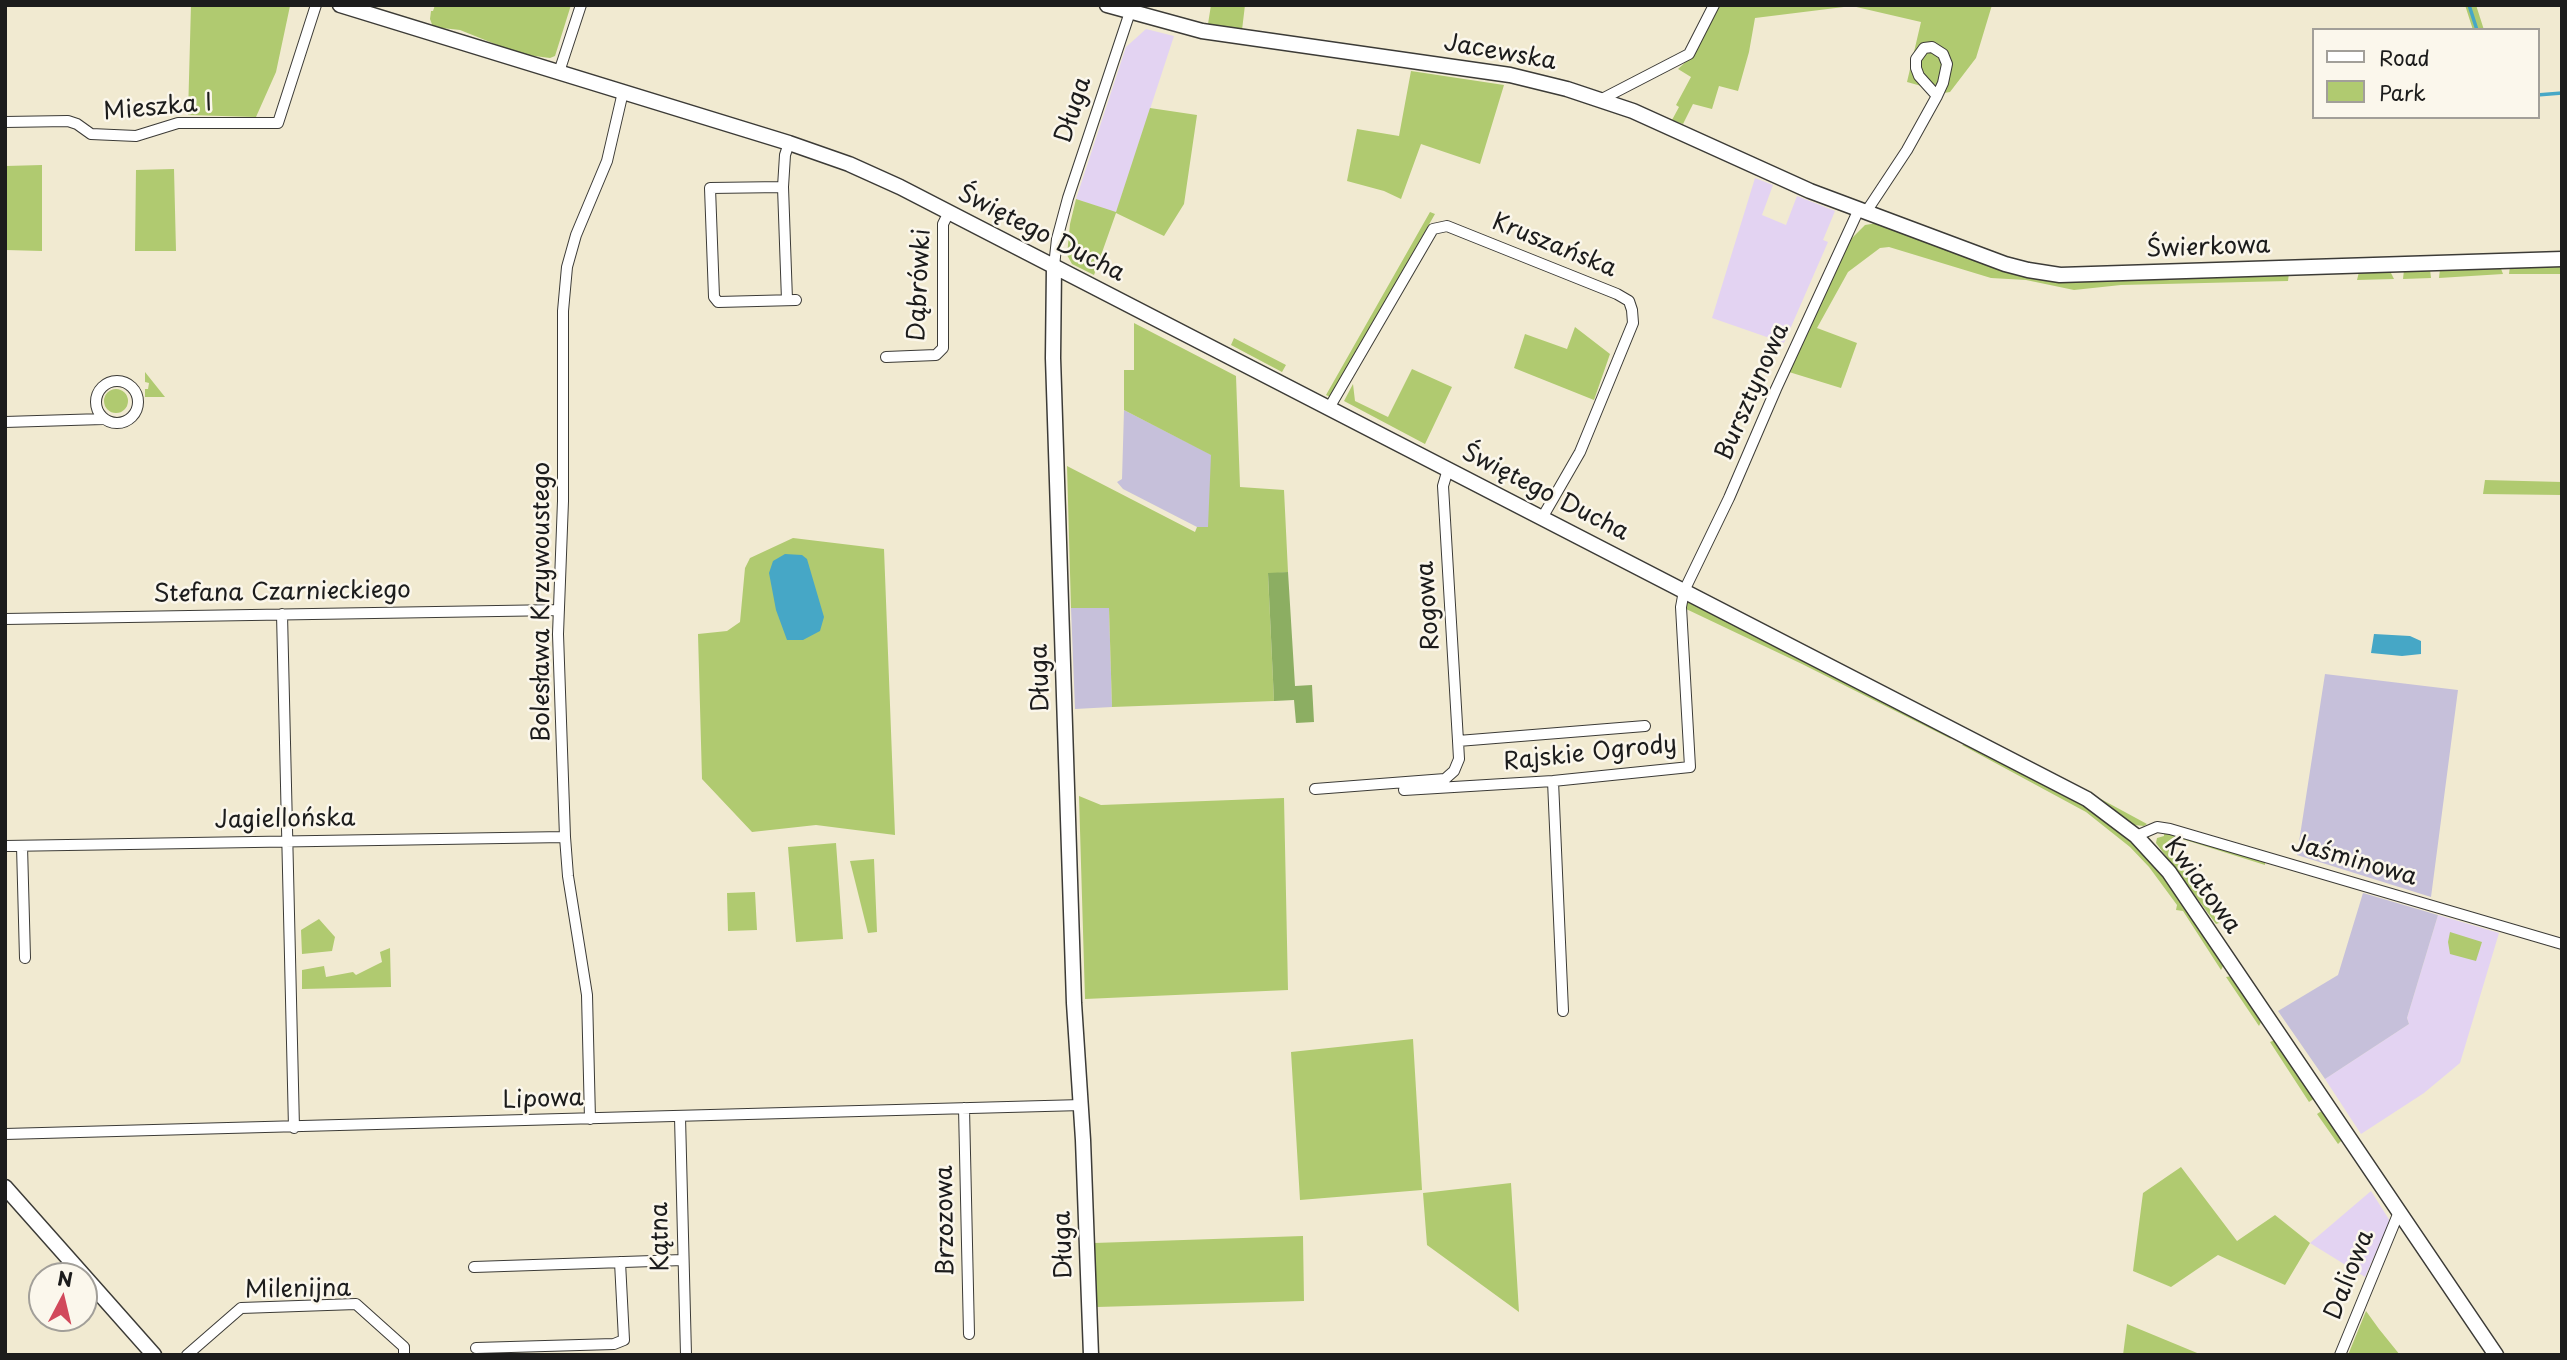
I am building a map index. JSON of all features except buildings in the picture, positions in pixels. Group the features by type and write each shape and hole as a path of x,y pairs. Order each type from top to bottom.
{"street":[{"name":"Mieszka I","path":"5,122 68,121 91,134 136,136 178,123 278,123 316,5"},
{"name":"Świętego Ducha","path":"340,5 789,143 849,164 949,212 1684,590"},
{"path":"559,72 581,5"},
{"name":"Jacewska","path":"1107,5 1202,31 1510,75 1602,99 1810,191 1863,211"},
{"path":"1602,99 1689,54 1714,5"},
{"name":"Długa","path":"1091,1355 1082,1105 1074,1003 1053,358 1054,266 1057,239 1068,198 1130,12"},
{"name":"Bursztynowa","path":"1684,590 1730,498 1776,389 1863,211 1907,150 1937,96 1943,83 1947,64 1939,50 1924,48 1916,60 1916,68 1919,76 1937,96"},
{"name":"Bolesława Krzywoustego","path":"590,1119 587,995 568,876 565,836 559,610 564,501 564,289 576,235 607,161 623,92"},
{"path":"783,187 710,188 714,298 718,302 792,300 783,187 785,155 789,143"},
{"name":"Świerkowa","path":"1863,211 2005,264 2060,275 2562,259"},
{"name":"Dąbrówki","path":"887,357 936,355 943,348 943,224 949,212"},
{"name":"Kruszańska","path":"1329,408 1433,229 1447,226 1617,294 1629,301 1633,323 1580,452 1542,518"},
{"path":"5,422 103,419 116,423 130,419 138,406 134,388 128,383 113,380 99,389 95,404 103,419"},
{"name":"Rogowa","path":"1315,789 1445,779 1454,771 1459,759 1443,486 1448,469"},
{"name":"Rajskie Ogrody","path":"1405,790 1553,781 1690,768 1681,607 1684,590"},
{"name":"Kwiatowa","path":"1684,590 2068,788 2105,811 2136,836 2169,872 2496,1355"},
{"name":"Stefana Czarnieckiego","path":"5,619 559,610"},
{"path":"282,614 294,1128"},
{"path":"1458,741 1645,726"},
{"path":"1553,781 1563,1010"},
{"name":"Jaśminowa","path":"2136,836 2151,828 2170,829 2562,944"},
{"name":"Jagiellońska","path":"5,846 565,836"},
{"path":"22,846 25,958"},
{"name":"Lipowa","path":"5,1134 1082,1105"},
{"name":"Brzozowa","path":"964,1108 969,1334"},
{"name":"Kątna","path":"680,1117 686,1355"},
{"path":"5,1187 72,1262"},
{"name":"Daliowa","path":"2340,1355 2399,1212"},
{"path":"474,1267 683,1260"},
{"path":"476,1348 614,1344 624,1340 620,1262"},
{"path":"98,1292 154,1355"},
{"name":"Milenijna","path":"187,1355 241,1308 356,1304 404,1347 404,1355"}],"shaded area":[{"path":"1146,29 1174,36 1116,213 1076,199 1126,47"},
{"path":"1755,178 1773,185 1762,215 1786,225 1797,196 1835,211 1823,240 1828,242 1784,343 1712,318"},
{"path":"1124,410 1212,455 1209,527 1197,527 1123,489 1117,482 1122,479"},
{"path":"1109,607 1112,707 1075,709 1071,608"},
{"path":"2325,674 2458,690 2431,897 2297,855"},
{"path":"2363,893 2438,915 2407,1018 2409,1024 2325,1079 2278,1011 2338,975"},
{"path":"2438,915 2499,933 2460,1063 2424,1093 2361,1134 2325,1079 2409,1024 2407,1018"},
{"path":"2371,1191 2390,1221 2365,1277 2310,1243"}],"green space":[{"path":"191,5 290,6 276,72 256,117 188,115"},
{"path":"435,5 571,5 555,56 550,58 520,54 460,30 433,27 430,19"},
{"path":"1211,5 1245,5 1242,30 1208,24"},
{"path":"1717,5 1992,5 1976,58 1950,92 1932,95 1925,87 1907,82 1921,22 1852,6 1755,18 1738,91 1719,86 1712,109 1693,104 1683,124 1672,120 1679,107 1676,105 1691,77 1678,69 1692,56"},
{"path":"2465,5 2476,5 2483,28 2472,28"},
{"path":"1411,71 1504,85 1480,164 1421,144 1401,199 1384,191 1347,181 1357,129 1399,136"},
{"path":"1150,108 1197,115 1184,204 1164,236 1116,213 1094,275 1072,264 1067,255 1076,199 1116,212"},
{"path":"42,165 42,251 6,250 6,166"},
{"path":"174,169 176,251 135,251 136,170"},
{"path":"1430,212 1435,214 1330,397 1326,395"},
{"path":"1877,223 2003,269 2289,273 2288,281 2121,285 2074,290 2026,280 1991,278 1889,247 1880,248 1848,272 1817,328 1857,343 1841,388 1789,372 1850,240 1865,225"},
{"path":"2562,264 2562,274 2509,274 2510,266"},
{"path":"2500,266 2503,274 2439,278 2440,269"},
{"path":"2430,269 2431,278 2403,279 2404,270"},
{"path":"2390,271 2394,279 2357,280 2359,272"},
{"path":"1134,323 1236,376 1240,487 1284,490 1288,572 1268,574 1274,701 1112,707 1109,608 1071,608 1067,466 1195,532 1197,527 1208,527 1211,455 1124,410 1124,370 1134,370"},
{"path":"1575,327 1610,354 1594,400 1514,368 1525,334 1567,349"},
{"path":"1234,338 1286,365 1282,372 1231,345"},
{"path":"1412,369 1452,387 1425,444 1344,401 1353,384 1355,401 1388,417"},
{"path":"145,372 165,397 145,397 145,389 148,389 149,383 145,382"},
{"path":"116,389 124,393 128,401 124,409 116,413 108,409 104,401 108,393"},
{"path":"2485,480 2562,482 2562,495 2483,494"},
{"path":"793,538 884,549 895,835 816,825 752,832 702,779 698,634 727,631 740,622 745,568 750,558"},
{"path":"1288,572 1295,686 1312,685 1314,722 1296,723 1294,700 1274,701 1268,573"},
{"path":"1686,603 1694,603 1947,732 1951,739 1684,608"},
{"path":"1970,742 2088,807 2134,843 2165,877 2224,964 2221,970 2183,911 2176,910 2177,905 2149,867 2130,847 2086,812 1962,745"},
{"path":"1079,796 1101,805 1284,798 1288,990 1085,999"},
{"path":"2099,798 2147,824 2134,825"},
{"path":"2164,833 2265,862 2265,865 2179,838 2168,848 2219,923 2216,924 2156,843 2157,838 2164,836"},
{"path":"836,843 843,939 796,942 788,847"},
{"path":"874,859 877,932 868,933 850,861"},
{"path":"755,892 757,930 728,931 727,893"},
{"path":"319,919 335,937 332,951 302,954 301,930"},
{"path":"2450,932 2482,942 2476,961 2450,954"},
{"path":"390,948 391,987 302,989 302,970 324,966 326,977 353,972 356,975 382,962 380,952"},
{"path":"2232,976 2262,1020 2259,1026 2226,977"},
{"path":"1413,1039 1422,1190 1300,1200 1291,1052"},
{"path":"2275,1040 2315,1098 2309,1102 2270,1042"},
{"path":"2323,1110 2343,1139 2338,1144 2317,1114"},
{"path":"2181,1167 2237,1241 2275,1215 2310,1243 2285,1285 2218,1255 2171,1287 2133,1271 2143,1193"},
{"path":"1511,1183 1519,1312 1427,1245 1423,1193"},
{"path":"1303,1236 1304,1301 1097,1307 1094,1243"},
{"path":"2366,1311 2379,1329 2400,1355 2348,1355"},
{"path":"2127,1324 2202,1355 2123,1355"}],"water":[{"path":"785,554 802,555 807,559 824,617 820,631 803,640 787,640 776,610 769,573 773,561"},
{"path":"2374,634 2410,636 2421,641 2421,654 2402,656 2371,653"}],"waterway":[{"path":"2469,5 2476,28"},
{"path":"2539,95 2562,93"}]}
